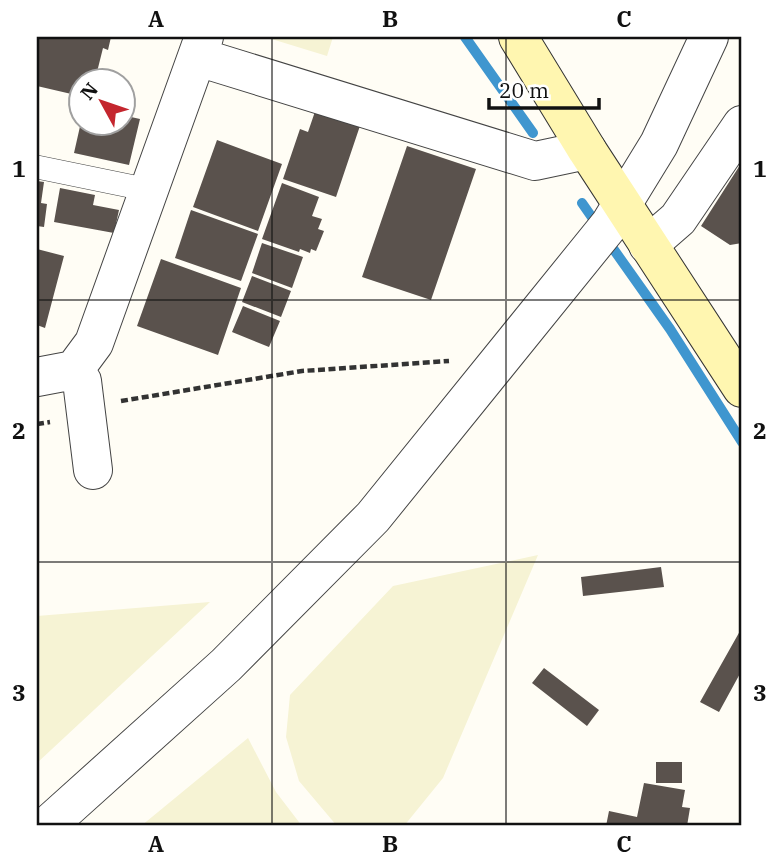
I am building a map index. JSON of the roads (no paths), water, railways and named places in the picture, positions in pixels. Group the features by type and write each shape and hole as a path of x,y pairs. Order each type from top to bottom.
{"street":[{"path":"518,37 587,150 611,223 648,245 742,388"},
{"path":"47,826 226,665 373,517 611,223 659,144 709,37"},
{"path":"37,377 74,370 94,344 201,47 535,161 587,150"},
{"path":"648,245 678,219 742,125"},
{"path":"74,370 82,381 93,470"}],"lane":[{"path":"37,167 149,190"}],"waterway":[{"path":"465,37 533,133"},
{"path":"582,203 598,226"},
{"path":"607,240 670,329 742,442"}]}
